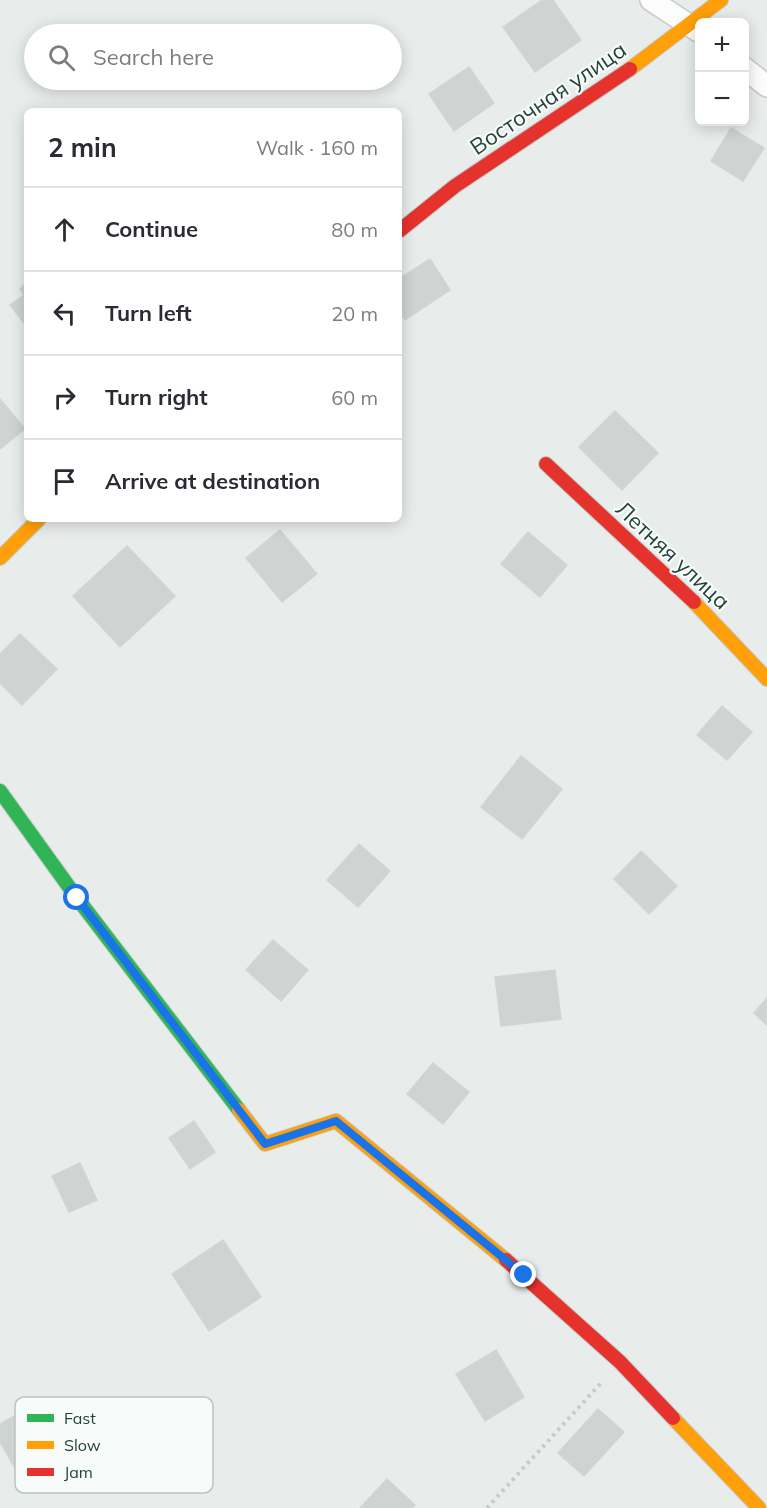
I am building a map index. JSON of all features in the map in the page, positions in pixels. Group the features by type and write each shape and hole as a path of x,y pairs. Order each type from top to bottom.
{"street":[{"path":"651,0 694,28"},
{"name":"Восточная улица","path":"402,229 455,186 694,28 720,0"},
{"path":"749,72 767,86"},
{"name":"Летняя улица","path":"546,464 708,615 767,679"},
{"path":"0,558 36,522"},
{"path":"0,791 77,898 265,1144 336,1121 524,1275 620,1362 759,1508"}],"path":[{"path":"487,1508 620,1362"}],"building":[{"path":"542,0 553,0 581,40 535,72 503,27"},
{"path":"469,67 494,103 454,131 429,94"},
{"path":"731,128 764,148 743,181 711,161"},
{"path":"430,259 450,290 405,320 402,315 402,277"},
{"path":"24,295 24,323 10,305"},
{"path":"0,399 24,430 0,449"},
{"path":"615,411 658,453 622,490 579,447"},
{"path":"280,530 317,574 282,602 246,558"},
{"path":"528,532 567,565 540,597 501,564"},
{"path":"127,546 175,596 120,647 73,596"},
{"path":"20,634 57,669 22,705 0,683 0,654"},
{"path":"722,706 752,732 727,760 697,735"},
{"path":"521,756 562,789 522,839 481,807"},
{"path":"359,844 390,871 358,907 327,880"},
{"path":"641,851 677,886 649,914 614,879"},
{"path":"273,940 308,970 281,1001 246,970"},
{"path":"555,970 561,1019 501,1026 495,977"},
{"path":"767,998 767,1025 754,1013"},
{"path":"433,1063 469,1092 443,1124 407,1094"},
{"path":"194,1121 215,1152 190,1169 169,1138"},
{"path":"80,1163 97,1200 69,1212 52,1176"},
{"path":"223,1240 261,1297 209,1331 172,1274"},
{"path":"496,1350 524,1397 485,1421 456,1374"},
{"path":"598,1409 624,1432 584,1476 558,1453"},
{"path":"15,1415 15,1468 0,1442 0,1424"},
{"path":"387,1479 415,1505 413,1508 360,1508"}],"traffic: fast":[{"path":"0,791 77,898 239,1110"}],"traffic: slow":[{"path":"630,69 721,0"},
{"path":"0,558 36,522"},
{"path":"694,602 767,679"},
{"path":"239,1110 265,1144 336,1121 506,1260"},
{"path":"673,1418 759,1508"}],"traffic: jam":[{"path":"402,229 455,186 630,69"},
{"path":"546,464 694,602"},
{"path":"506,1260 620,1362 673,1418"}],"route":[{"path":"77,898 265,1144 336,1121 524,1275"}]}
